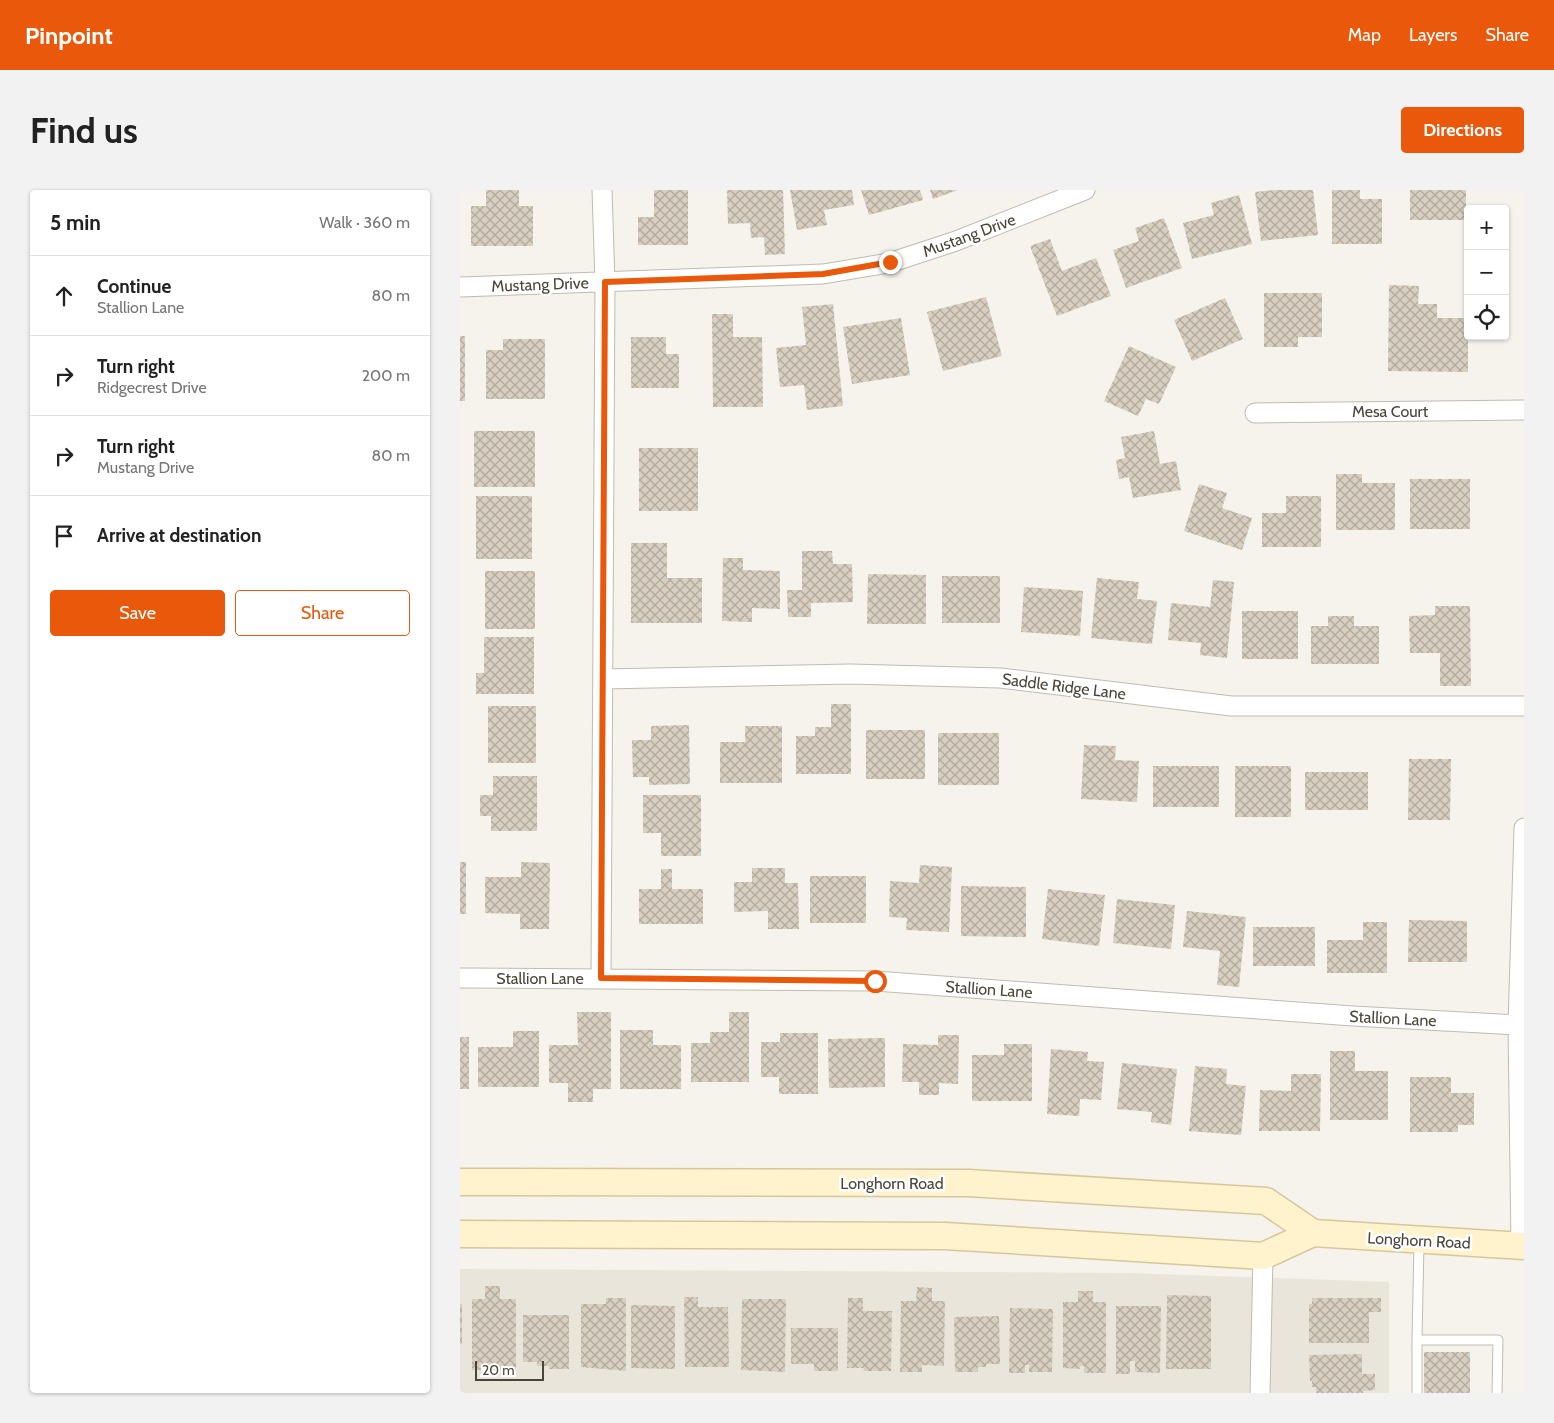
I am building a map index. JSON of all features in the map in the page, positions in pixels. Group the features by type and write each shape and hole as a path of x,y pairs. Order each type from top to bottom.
{"main road":[{"name":"Longhorn Road","path":"460,1182 998,1185 1266,1201 1313,1233"},
{"name":"Longhorn Road","path":"460,1234 945,1236 1263,1256 1313,1233 1522,1246"}],"street":[{"path":"601,978 605,282 602,190"},
{"name":"Mustang Drive","path":"460,286 823,274 890,262 956,241 1085,190"},
{"name":"Mesa Court","path":"1255,412 1524,410"},
{"name":"Saddle Ridge Lane","path":"604,679 850,674 1000,678 1231,706 1524,706"},
{"path":"1522,1246 1518,1025 1524,828"},
{"name":"Stallion Lane","path":"460,978 875,981 1353,1016 1518,1025"},
{"path":"1260,1393 1263,1256"}],"lane":[{"path":"1418,1393 1419,1240"},
{"path":"1417,1340 1498,1340 1497,1393"}],"shaded area":[{"path":"460,1269 1130,1273 1389,1282 1389,1393 460,1393"}],"building":[{"path":"486,190 519,190 519,206 533,206 533,246 471,246 471,206 486,206"},
{"path":"654,190 688,190 688,245 638,245 638,217 654,217"},
{"path":"727,190 783,190 785,254 765,255 764,237 751,238 750,223 728,224"},
{"path":"790,190 852,190 854,205 824,210 827,225 797,230"},
{"path":"861,190 920,190 923,200 869,215"},
{"path":"930,190 958,190 933,199"},
{"path":"1313,190 1318,235 1261,241 1255,192"},
{"path":"1332,190 1360,190 1360,199 1382,199 1382,244 1332,244"},
{"path":"1410,190 1466,190 1464,220 1410,220"},
{"path":"1239,195 1252,244 1192,259 1183,223 1214,215 1211,203"},
{"path":"1164,218 1182,268 1126,288 1113,250 1139,241 1135,228"},
{"path":"1050,239 1062,271 1096,258 1111,296 1057,316 1030,246"},
{"path":"1389,285 1419,286 1418,304 1437,304 1437,318 1464,318 1464,340 1468,340 1468,372 1388,371"},
{"path":"1264,293 1322,293 1322,337 1298,337 1298,347 1264,347"},
{"path":"986,297 1002,356 943,371 927,312"},
{"path":"1225,298 1243,339 1192,361 1174,320"},
{"path":"833,304 843,406 807,410 804,385 780,387 776,348 806,345 802,307"},
{"path":"712,314 733,314 733,337 762,337 763,407 713,407"},
{"path":"901,318 910,375 852,384 843,327"},
{"path":"460,336 465,336 465,401 460,401"},
{"path":"631,337 666,337 666,354 679,354 679,388 631,388"},
{"path":"503,339 545,339 545,399 486,399 486,350 503,350"},
{"path":"1129,346 1176,367 1159,404 1146,399 1138,416 1104,401"},
{"path":"474,431 535,431 535,487 474,487"},
{"path":"1154,431 1160,464 1176,461 1181,490 1133,498 1129,477 1119,479 1116,460 1125,458 1121,437"},
{"path":"639,448 698,448 698,511 639,511"},
{"path":"1336,474 1362,474 1362,483 1395,483 1395,530 1336,530"},
{"path":"1410,479 1470,479 1470,529 1410,529"},
{"path":"1199,484 1227,493 1222,508 1252,518 1242,550 1184,531"},
{"path":"476,496 532,496 532,559 476,559"},
{"path":"1286,496 1321,496 1321,547 1262,547 1262,513 1286,513"},
{"path":"631,543 667,543 667,578 702,578 702,623 631,623"},
{"path":"802,551 832,551 833,564 852,564 853,602 811,603 811,617 788,617 787,590 802,590"},
{"path":"723,558 743,558 743,570 780,571 780,609 752,608 752,622 722,621"},
{"path":"485,571 535,571 535,629 485,629"},
{"path":"868,574 926,575 926,624 867,624"},
{"path":"942,576 1000,576 1000,623 942,623"},
{"path":"1097,578 1139,582 1137,599 1157,601 1152,644 1091,638"},
{"path":"1213,580 1234,582 1227,658 1200,655 1201,643 1168,640 1171,603 1210,607"},
{"path":"1024,587 1083,591 1080,636 1021,632"},
{"path":"1435,606 1470,606 1471,686 1440,686 1440,653 1410,653 1409,616 1435,615"},
{"path":"1242,611 1298,611 1298,659 1242,659"},
{"path":"1328,616 1354,616 1354,626 1379,626 1379,664 1311,664 1311,626 1328,626"},
{"path":"484,637 534,637 534,694 476,694 476,673 484,673"},
{"path":"831,704 851,704 851,774 796,774 796,736 815,736 815,727 831,727"},
{"path":"488,706 536,706 536,763 488,763"},
{"path":"689,725 690,784 649,785 649,777 633,777 632,740 651,740 651,726"},
{"path":"745,726 782,726 782,783 720,783 720,742 745,742"},
{"path":"866,730 925,730 925,779 866,779"},
{"path":"938,733 999,733 999,785 938,785"},
{"path":"1084,745 1116,746 1115,760 1139,761 1137,802 1081,799"},
{"path":"1409,759 1451,759 1450,820 1408,820"},
{"path":"1153,766 1219,766 1219,807 1153,807"},
{"path":"1235,766 1291,766 1291,817 1235,817"},
{"path":"1305,772 1368,772 1368,810 1305,810"},
{"path":"493,776 537,776 537,831 491,831 491,816 480,816 480,795 493,795"},
{"path":"643,795 701,795 701,856 661,856 661,833 643,833"},
{"path":"460,862 466,862 466,914 460,914"},
{"path":"521,862 550,863 549,929 520,929 520,914 485,913 485,877 521,877"},
{"path":"920,865 952,867 949,932 906,930 907,918 889,917 890,881 919,883"},
{"path":"752,868 785,868 785,883 798,883 799,929 768,929 768,911 734,912 734,882 752,882"},
{"path":"661,869 672,869 672,889 703,889 703,924 639,924 639,889 661,889"},
{"path":"810,876 866,876 866,923 810,923"},
{"path":"961,886 1026,887 1026,937 961,936"},
{"path":"1048,889 1105,895 1099,946 1042,939"},
{"path":"1117,899 1175,905 1171,949 1113,943"},
{"path":"1187,911 1246,917 1239,987 1217,985 1220,951 1183,947"},
{"path":"1409,920 1467,921 1467,962 1408,962"},
{"path":"1363,922 1387,922 1387,973 1327,973 1327,940 1363,940"},
{"path":"1253,927 1315,927 1315,966 1253,966"},
{"path":"577,1012 611,1012 611,1089 593,1089 593,1102 568,1102 568,1083 549,1083 549,1045 578,1045"},
{"path":"729,1012 749,1012 749,1082 691,1082 691,1043 710,1043 710,1032 729,1032"},
{"path":"620,1030 653,1030 653,1045 681,1045 681,1089 620,1089"},
{"path":"513,1031 539,1031 539,1087 478,1087 478,1047 513,1047"},
{"path":"780,1033 818,1033 818,1094 779,1094 779,1077 761,1077 761,1042 780,1042"},
{"path":"938,1035 959,1035 958,1084 939,1083 939,1095 919,1095 919,1082 902,1082 903,1044 938,1045"},
{"path":"460,1037 469,1037 469,1089 460,1089"},
{"path":"885,1038 885,1087 829,1088 828,1039"},
{"path":"1004,1044 1032,1044 1032,1101 972,1101 972,1055 1004,1055"},
{"path":"1051,1049 1088,1052 1087,1061 1104,1062 1101,1100 1080,1099 1079,1116 1047,1114"},
{"path":"1330,1051 1355,1051 1355,1071 1388,1071 1388,1120 1330,1120"},
{"path":"1122,1063 1177,1069 1171,1125 1151,1122 1152,1112 1117,1109"},
{"path":"1195,1066 1227,1069 1226,1084 1246,1086 1241,1135 1189,1131"},
{"path":"1291,1074 1321,1074 1320,1131 1259,1131 1260,1090 1291,1091"},
{"path":"1410,1077 1451,1077 1451,1093 1474,1093 1474,1125 1458,1125 1458,1132 1410,1132"},
{"path":"485,1286 500,1286 500,1299 516,1299 516,1370 472,1370 472,1299 485,1299"},
{"path":"917,1287 932,1288 932,1301 945,1301 944,1366 922,1365 922,1372 900,1372 901,1301 916,1301"},
{"path":"1078,1291 1093,1291 1093,1302 1106,1302 1106,1373 1084,1373 1084,1366 1080,1366 1080,1369 1063,1368 1063,1302 1078,1302"},
{"path":"1167,1295 1211,1296 1211,1369 1166,1369"},
{"path":"684,1297 698,1297 698,1307 728,1307 729,1367 685,1367"},
{"path":"606,1298 626,1298 626,1371 581,1367 581,1304 606,1304"},
{"path":"848,1298 863,1298 863,1311 892,1311 891,1371 863,1371 864,1368 847,1368"},
{"path":"1312,1298 1381,1298 1381,1312 1369,1312 1369,1343 1309,1343 1309,1304 1312,1304"},
{"path":"742,1299 786,1299 785,1372 741,1370"},
{"path":"460,1304 462,1304 462,1344 460,1344"},
{"path":"631,1305 675,1306 675,1369 631,1368"},
{"path":"1116,1306 1161,1306 1160,1373 1135,1372 1135,1361 1130,1361 1130,1374 1116,1374"},
{"path":"1010,1308 1053,1309 1052,1372 1029,1372 1029,1365 1025,1365 1025,1373 1009,1373"},
{"path":"523,1315 569,1315 569,1369 549,1369 549,1366 537,1366 537,1362 523,1362"},
{"path":"999,1316 1000,1364 986,1364 986,1367 978,1367 978,1372 955,1372 954,1317"},
{"path":"791,1328 838,1328 838,1371 814,1371 814,1364 791,1364"},
{"path":"1424,1352 1470,1352 1470,1393 1424,1393"},
{"path":"1362,1354 1362,1374 1375,1374 1375,1390 1363,1391 1363,1393 1316,1393 1316,1387 1312,1387 1312,1381 1310,1381 1309,1355"}],"route":[{"path":"875,981 601,978 605,282 823,274 890,262"}]}
